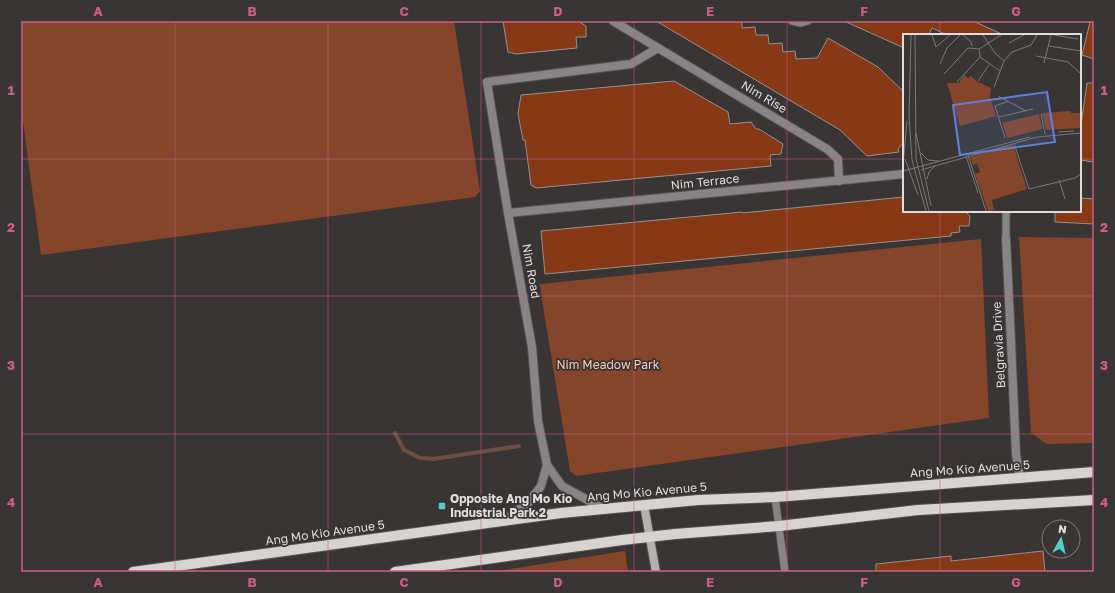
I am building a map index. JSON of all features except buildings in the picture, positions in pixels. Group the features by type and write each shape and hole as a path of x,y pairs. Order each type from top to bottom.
{"main road":[{"name":"Ang Mo Kio Avenue 5","path":"133,572 505,521 604,509 698,500 776,497 1094,472"},
{"path":"395,572 649,537 779,526 918,510 1094,500"}],"street":[{"name":"Nim Rise","path":"613,21 827,149 838,159 839,181"},
{"name":"Nim Road","path":"547,465 538,421 532,347 508,213 488,82 631,64 658,48"},
{"name":"Nim Terrace","path":"508,213 903,174"},
{"name":"Belgravia Drive","path":"1006,239 1016,454 1020,478"},
{"path":"547,465 562,486 604,509"},
{"path":"505,521 529,502 541,486 547,465"},
{"path":"644,505 656,572"}],"lane":[{"path":"792,21 801,23 808,21"},
{"name":"Belgravia Drive","path":"1006,212 1006,239"},
{"path":"776,497 784,572"}],"green space":[{"path":"21,21 454,21 480,191 475,197 41,255 21,107"},
{"path":"1019,237 1094,238 1094,443 1047,444 1031,433"},
{"name":"Nim Meadow Park","path":"981,239 989,418 576,476 570,471 540,284"},
{"path":"625,551 628,572 491,572"}],"waterway":[{"path":"395,433 404,450 420,458 434,459 519,446"}],"place":[{"name":"Opposite Ang Mo Kio Industrial Park 2","path":"442,506"}]}
